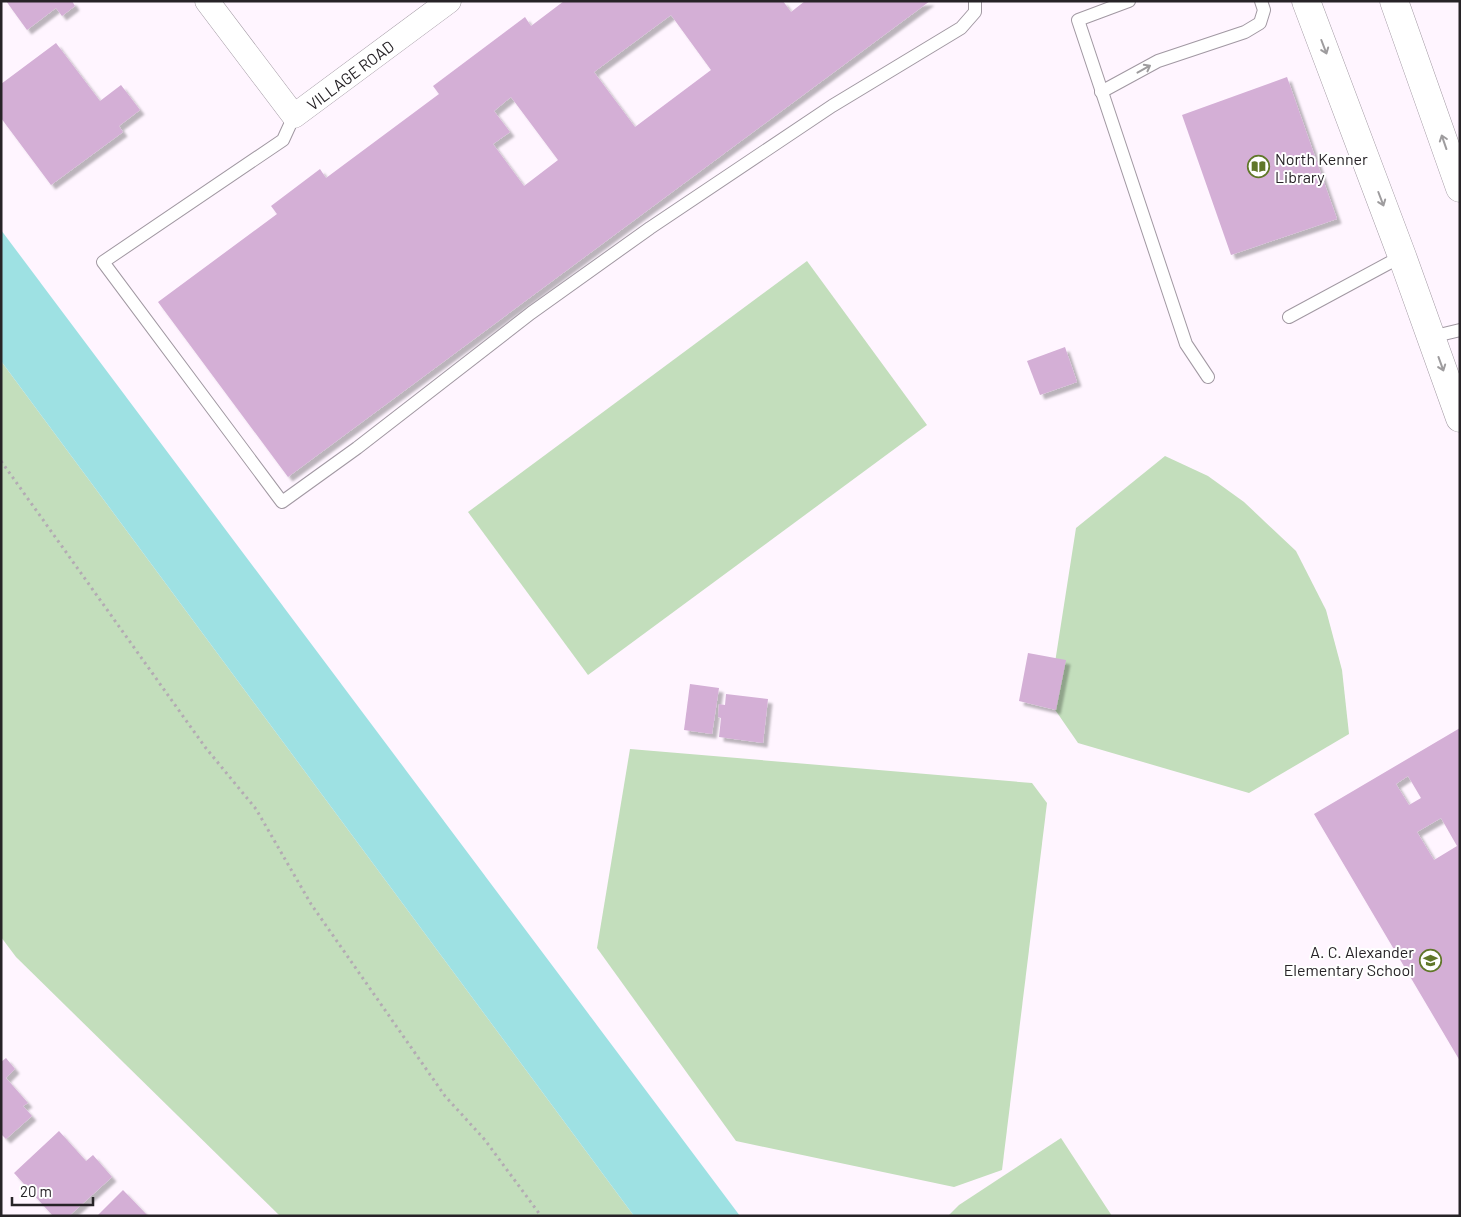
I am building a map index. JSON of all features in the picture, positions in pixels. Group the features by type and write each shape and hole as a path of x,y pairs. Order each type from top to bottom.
{"main road":[{"path":"1306,1 1431,336 1455,391 1460,418"},
{"path":"1394,1 1460,188"}],"street":[{"name":"VILLAGE ROAD","path":"207,1 294,116 449,1"}],"lane":[{"path":"294,116 283,140 103,262 282,502 358,448 531,314 650,228 832,106 961,28 975,12 975,1"},
{"path":"1128,1 1078,20 1186,344 1208,377"},
{"path":"1101,92 1158,61 1246,32 1260,23 1264,10 1261,1"},
{"path":"1289,317 1402,256"},
{"path":"1431,336 1460,330"}],"path":[{"path":"1,461 205,747 256,809 311,904 444,1096 485,1140 540,1216"}],"green space":[{"path":"807,261 927,425 588,675 468,512"},
{"path":"1,361 634,1216 280,1216 16,957 1,937"},
{"path":"1165,456 1208,476 1244,502 1296,551 1326,610 1342,670 1349,734 1249,793 1078,743 1049,701 1076,528"},
{"path":"630,749 1032,783 1047,803 1002,1170 954,1187 736,1141 597,948"},
{"path":"1061,1138 1112,1216 948,1216 959,1205"}],"water":[{"path":"1,230 740,1216 634,1216 1,361"}],"building":[{"path":"6,1 72,1 75,6 62,16 56,8 27,30"},
{"path":"564,1 783,1 791,12 805,1 930,1 288,477 158,302 277,214 271,206 320,169 326,178 439,94 433,86 525,17 531,26","holes":["671,15 711,70 635,127 594,72","511,97 558,160 524,186 493,144 510,132 494,111"]},
{"path":"56,43 100,101 121,85 140,110 119,126 123,132 51,185 1,118 1,84"},
{"name":"North Kenner Library","path":"1287,77 1337,219 1231,255 1182,115"},
{"path":"1065,347 1077,382 1040,395 1027,361"},
{"path":"1028,653 1066,660 1056,710 1019,701"},
{"path":"690,684 719,688 712,734 684,730"},
{"path":"726,694 768,699 763,743 719,737 721,718 718,717 719,704 725,705"},
{"name":"A. C. Alexander Elementary School","path":"1460,728 1460,1061 1314,814","holes":["1408,776 1421,798 1409,805 1396,784","1441,818 1457,846 1434,860 1417,832"]},
{"path":"6,1058 15,1069 6,1078 28,1103 23,1106 32,1116 6,1139 1,1134 1,1062"},
{"path":"59,1131 86,1161 93,1155 112,1177 69,1216 53,1216 14,1173"},
{"path":"123,1190 148,1216 97,1216"}],"place":[{"name":"North Kenner Library","path":"1259,167"},
{"name":"A. C. Alexander Elementary School","path":"1430,960"}]}
